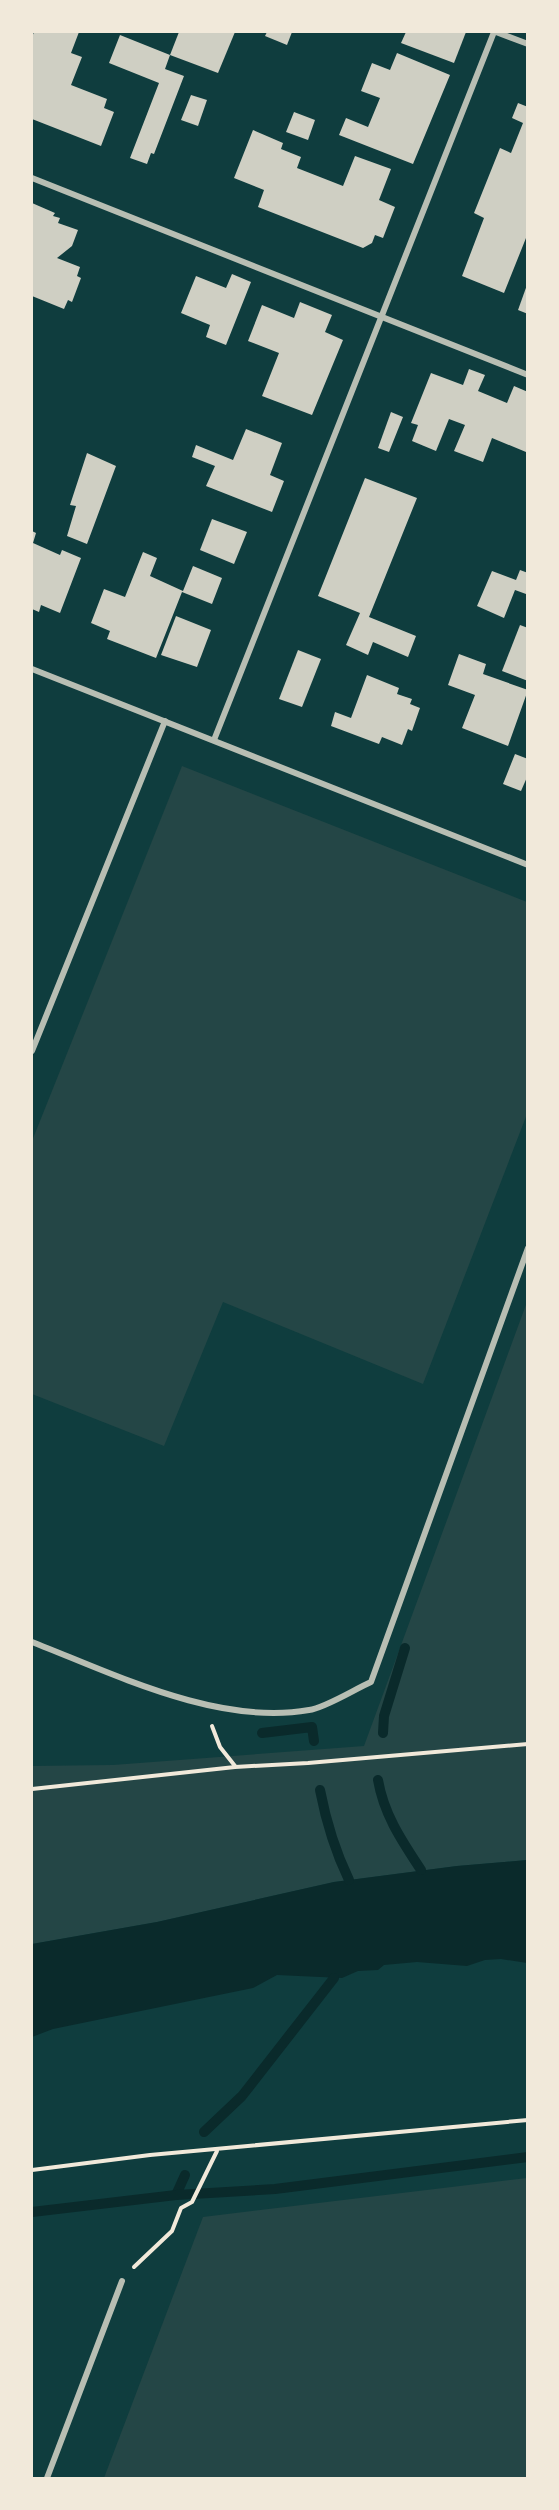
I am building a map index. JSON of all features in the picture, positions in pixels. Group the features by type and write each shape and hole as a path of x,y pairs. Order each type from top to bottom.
{"street":[{"path":"214,740 380,316 495,32 528,44"},
{"path":"32,178 528,375"},
{"path":"32,669 528,866"},
{"path":"32,1051 165,721"},
{"path":"32,1642 171,1696 252,1713 310,1710 371,1682 528,1248"},
{"path":"47,2478 122,2281"}],"path":[{"path":"196,1702 212,1726 220,1747 235,1767"},
{"path":"32,1789 235,1767 309,1763 528,1744"},
{"path":"32,2170 150,2155 217,2151 528,2120"},
{"path":"122,2281 172,2230 181,2208 192,2202 217,2151"}],"shaded area":[{"path":"182,766 527,902 527,1114 423,1384 223,1302 164,1446 32,1394 32,1141"},
{"path":"527,1302 527,1860 457,1866 334,1882 157,1922 32,1944 32,1766 113,1765 364,1746"},
{"path":"527,1860 527,1963 501,1959 485,1960 467,1966 417,1962 384,1965 378,1970 358,1971 342,1978 277,1975 253,1988 53,2029 32,2037 32,1944 157,1922 334,1882 457,1866"},
{"path":"527,2178 527,2478 104,2478 203,2217"}],"building":[{"path":"34,32 79,32 71,53 82,57 71,85 107,99 104,108 114,112 101,146 32,119 32,37"},
{"path":"179,32 235,32 218,73 170,55"},
{"path":"267,32 292,32 287,45 265,36"},
{"path":"406,32 466,32 454,63 401,43"},
{"path":"120,35 170,55 165,69 184,76 154,154 151,153 147,164 130,158 159,83 109,63"},
{"path":"397,53 450,75 413,164 339,135 346,118 368,127 380,98 361,91 372,63 390,70"},
{"path":"191,95 207,100 198,126 181,120"},
{"path":"518,103 528,107 528,233 504,293 462,276 484,218 474,213 500,148 511,153 523,123 512,118"},
{"path":"294,112 315,120 308,140 286,132"},
{"path":"253,130 283,143 281,149 301,157 297,168 343,186 355,156 391,169 379,200 395,207 383,238 375,235 372,243 363,248 258,207 264,190 234,178"},
{"path":"32,203 55,213 53,216 60,218 58,223 78,230 72,246 57,258 80,267 77,276 81,278 72,302 68,300 64,309 32,296"},
{"path":"232,274 251,282 226,345 206,337 210,325 181,313 196,276 226,288"},
{"path":"528,285 528,314 518,310"},
{"path":"300,302 332,315 325,332 343,340 312,415 262,396 279,353 248,341 262,305 294,318"},
{"path":"469,369 485,375 478,391 507,403 514,386 528,392 526,452 492,438 483,462 454,451 465,425 449,419 436,451 412,441 418,425 411,423 431,373 463,385"},
{"path":"391,412 403,417 389,452 378,448"},
{"path":"246,429 282,443 270,475 284,481 272,512 206,486 215,466 192,457 196,445 233,460"},
{"path":"87,453 116,466 87,544 67,536 76,506 70,505"},
{"path":"365,478 417,498 369,617 416,636 408,657 373,642 368,655 346,645 360,613 318,596"},
{"path":"212,519 247,532 234,564 200,550"},
{"path":"32,531 36,533 33,543 60,555 62,550 81,558 60,613 41,605 39,612 32,609"},
{"path":"143,552 157,558 150,576 183,591 193,566 222,578 212,604 182,592 156,658 107,639 110,631 91,623 104,589 125,597"},
{"path":"520,570 528,573 528,590 526,594 515,590 504,618 477,606 492,571 516,580"},
{"path":"176,616 211,630 197,667 161,655"},
{"path":"520,625 528,628 528,681 502,671"},
{"path":"298,650 321,659 302,707 279,699"},
{"path":"459,654 486,664 483,674 528,690 508,746 462,728 475,695 448,685"},
{"path":"367,675 399,688 397,694 412,699 410,704 420,708 412,731 408,729 402,745 382,737 379,744 331,726 335,712 351,718"},
{"path":"515,754 528,759 528,775 521,791 503,784"}],"waterway":[{"path":"383,1733 384,1716 405,1648"},
{"path":"262,1733 312,1727 314,1741"},
{"path":"378,1780 389,1816 421,1870"},
{"path":"320,1790 339,1858 349,1880"},
{"path":"204,2132 242,2096 334,1978"},
{"path":"32,2212 176,2195 275,2189 528,2157"},
{"path":"176,2195 185,2175"}]}
